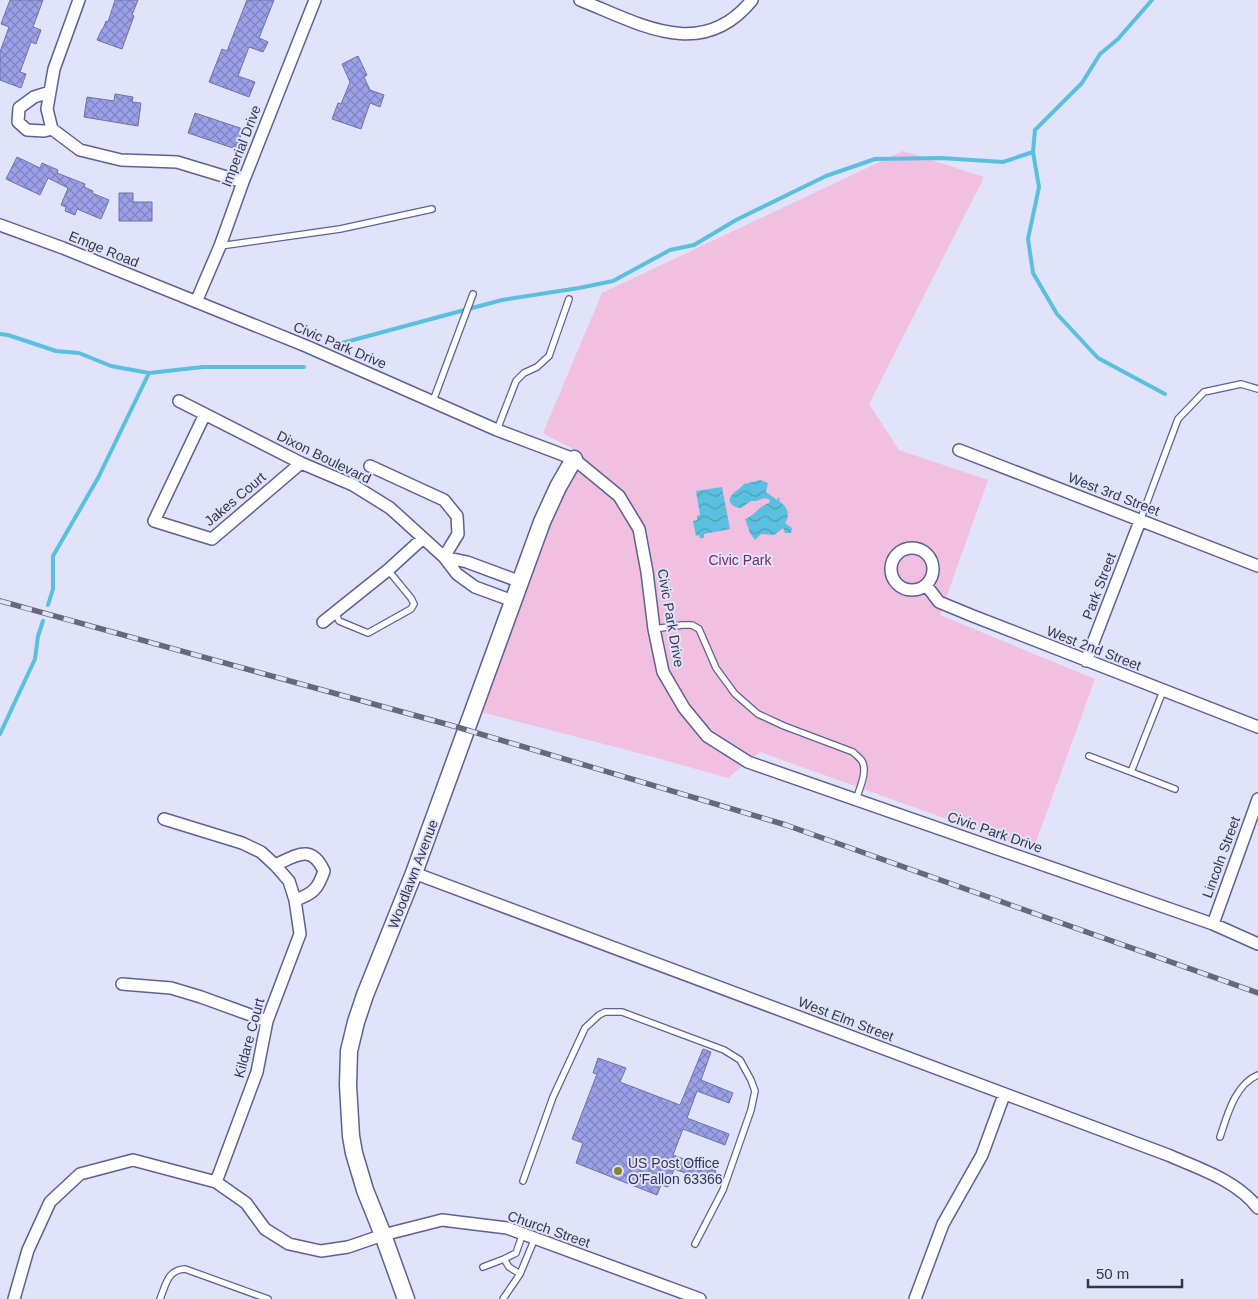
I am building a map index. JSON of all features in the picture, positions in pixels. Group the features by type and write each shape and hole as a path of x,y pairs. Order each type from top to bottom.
{"street":[{"path":"79,0 54,69 47,109 52,129 80,150 121,160 177,162 243,182"},
{"name":"Imperial Drive","path":"196,302 220,246 243,182 315,0"},
{"path":"580,0 650,28 676,33 703,33 719,28 732,20 752,0"},
{"path":"50,92 34,97 19,108 18,122 27,130 44,131 52,129"},
{"name":"Emge Road","path":"0,225 196,302"},
{"name":"Civic Park Drive","path":"196,302 313,349 497,430 574,459 619,496 639,529 647,572 654,629 663,672 684,708 706,736 748,762 1212,924 1258,944"},
{"name":"Dixon Boulevard","path":"179,401 301,463 353,485 390,508 444,557 457,574 475,587 513,601"},
{"name":"Jakes Court","path":"204,414 154,521 212,539 301,463"},
{"name":"West 3rd Street","path":"959,450 1258,566"},
{"name":"Woodlawn Avenue","path":"406,1299 365,1190 354,1153 348,1085 349,1051 359,1013 414,873 542,522 558,487 574,459"},
{"path":"370,466 444,500 457,516 458,534 444,557"},
{"name":"Park Street","path":"1086,661 1140,521"},
{"path":"324,622 388,570 422,539"},
{"name":"Dixon Boulevard","path":"444,557 467,562 521,582"},
{"name":"West 2nd Street","path":"926,585 940,602 1258,727"},
{"name":"Lincoln Street","path":"1212,924 1258,799"},
{"name":"Kildare Court","path":"164,820 242,842 261,852 288,881 295,900 300,934 267,1021 257,1072 216,1182"},
{"path":"275,865 300,854 310,854 320,861 324,870 316,889 310,895 295,900"},
{"name":"West Elm Street","path":"414,873 1168,1155 1223,1179 1248,1196 1258,1208"},
{"path":"122,984 171,988 201,996 267,1021"},
{"path":"915,1299 943,1224 982,1155 1004,1095"},
{"name":"Church Street","path":"14,1299 28,1250 50,1202 80,1174 133,1160 216,1182 246,1202 265,1229 289,1244 321,1251 348,1247 383,1235 442,1220 507,1228 700,1299"}],"lane":[{"path":"220,246 340,229 432,209"},
{"path":"433,402 473,294"},
{"path":"497,430 516,381 524,373 537,367 549,356 569,299"},
{"path":"1140,521 1178,419 1204,392 1241,384 1258,389"},
{"path":"335,612 339,621 368,633 412,609 414,604 411,598 388,570"},
{"path":"654,629 682,625 699,629 716,668 734,694 758,714 853,752 862,760 864,768 863,779 856,800"},
{"path":"1131,772 1163,691"},
{"path":"1089,756 1175,789"},
{"path":"523,1181 554,1097 585,1028 605,1012 622,1012 724,1050 740,1060 755,1091 751,1110 723,1190 695,1244"},
{"path":"1220,1137 1232,1104 1240,1090 1251,1077 1258,1074"},
{"path":"483,1266 504,1260 516,1253 523,1234"},
{"path":"503,1299 520,1274 535,1238"},
{"path":"504,1260 509,1267 520,1274"},
{"path":"160,1299 170,1274 177,1269 185,1269 268,1299"}],"green space":[{"name":"Civic Park","path":"903,151 984,177 869,404 899,450 988,480 940,615 1095,679 1033,850 760,752 728,778 473,710 558,487 579,452 543,433 602,293"}],"water":[{"path":"760,480 768,483 766,492 777,500 780,498 779,501 786,508 788,517 785,523 792,528 791,533 785,533 783,528 774,535 761,534 755,540 750,533 745,519 752,516 761,507 769,503 770,500 765,498 751,501 741,508 730,503 732,495 744,484"},
{"path":"722,487 730,529 704,534 704,538 700,538 699,535 696,536 693,521 697,520 697,516 700,515 696,491"}],"building":[{"path":"10,0 43,0 33,27 41,30 36,44 31,42 20,72 26,74 21,88 0,80 0,52 9,27 1,24"},
{"path":"115,0 138,0 122,49 97,40 106,21 108,22"},
{"path":"247,0 274,0 259,38 268,42 263,52 249,47 238,76 255,82 249,97 209,82 222,49 227,51"},
{"path":"358,56 367,75 364,77 370,90 384,95 380,107 370,103 361,129 332,119 338,103 341,104 350,82 342,64"},
{"path":"115,94 133,97 132,102 141,103 138,126 84,117 87,97 114,101"},
{"path":"195,113 243,129 236,149 188,133"},
{"path":"17,157 40,168 42,163 58,170 57,173 85,184 84,187 93,191 92,193 109,200 101,219 77,209 75,215 65,211 66,207 61,205 68,188 48,178 40,195 6,179"},
{"path":"119,193 133,193 133,202 152,202 152,221 119,221"},
{"path":"703,1049 711,1052 701,1080 733,1093 729,1103 697,1091 687,1118 729,1134 725,1145 683,1129 673,1155 716,1171 711,1182 674,1169 668,1187 661,1185 657,1195 576,1163 583,1143 572,1139 597,1074 593,1073 598,1058 626,1068 620,1082 680,1105"}],"waterway":[{"path":"1152,0 1118,39 1100,54 1082,83 1035,130 1033,152 1039,187 1028,239 1033,273 1057,314 1098,358 1165,394"},
{"path":"342,343 502,300 613,281 670,250 694,245 736,220 826,176 875,159 941,158 1003,162 1033,152"},
{"path":"0,334 56,351 79,353 111,366 149,373 203,367 304,367"},
{"path":"48,605 53,589 53,556 98,478 149,373"},
{"path":"0,734 35,659 38,636 43,621"}],"railway":[{"path":"0,601 457,727 786,825 1258,993"}],"place":[{"name":"US Post Office O'Fallon 63366","path":"618,1171"}]}
